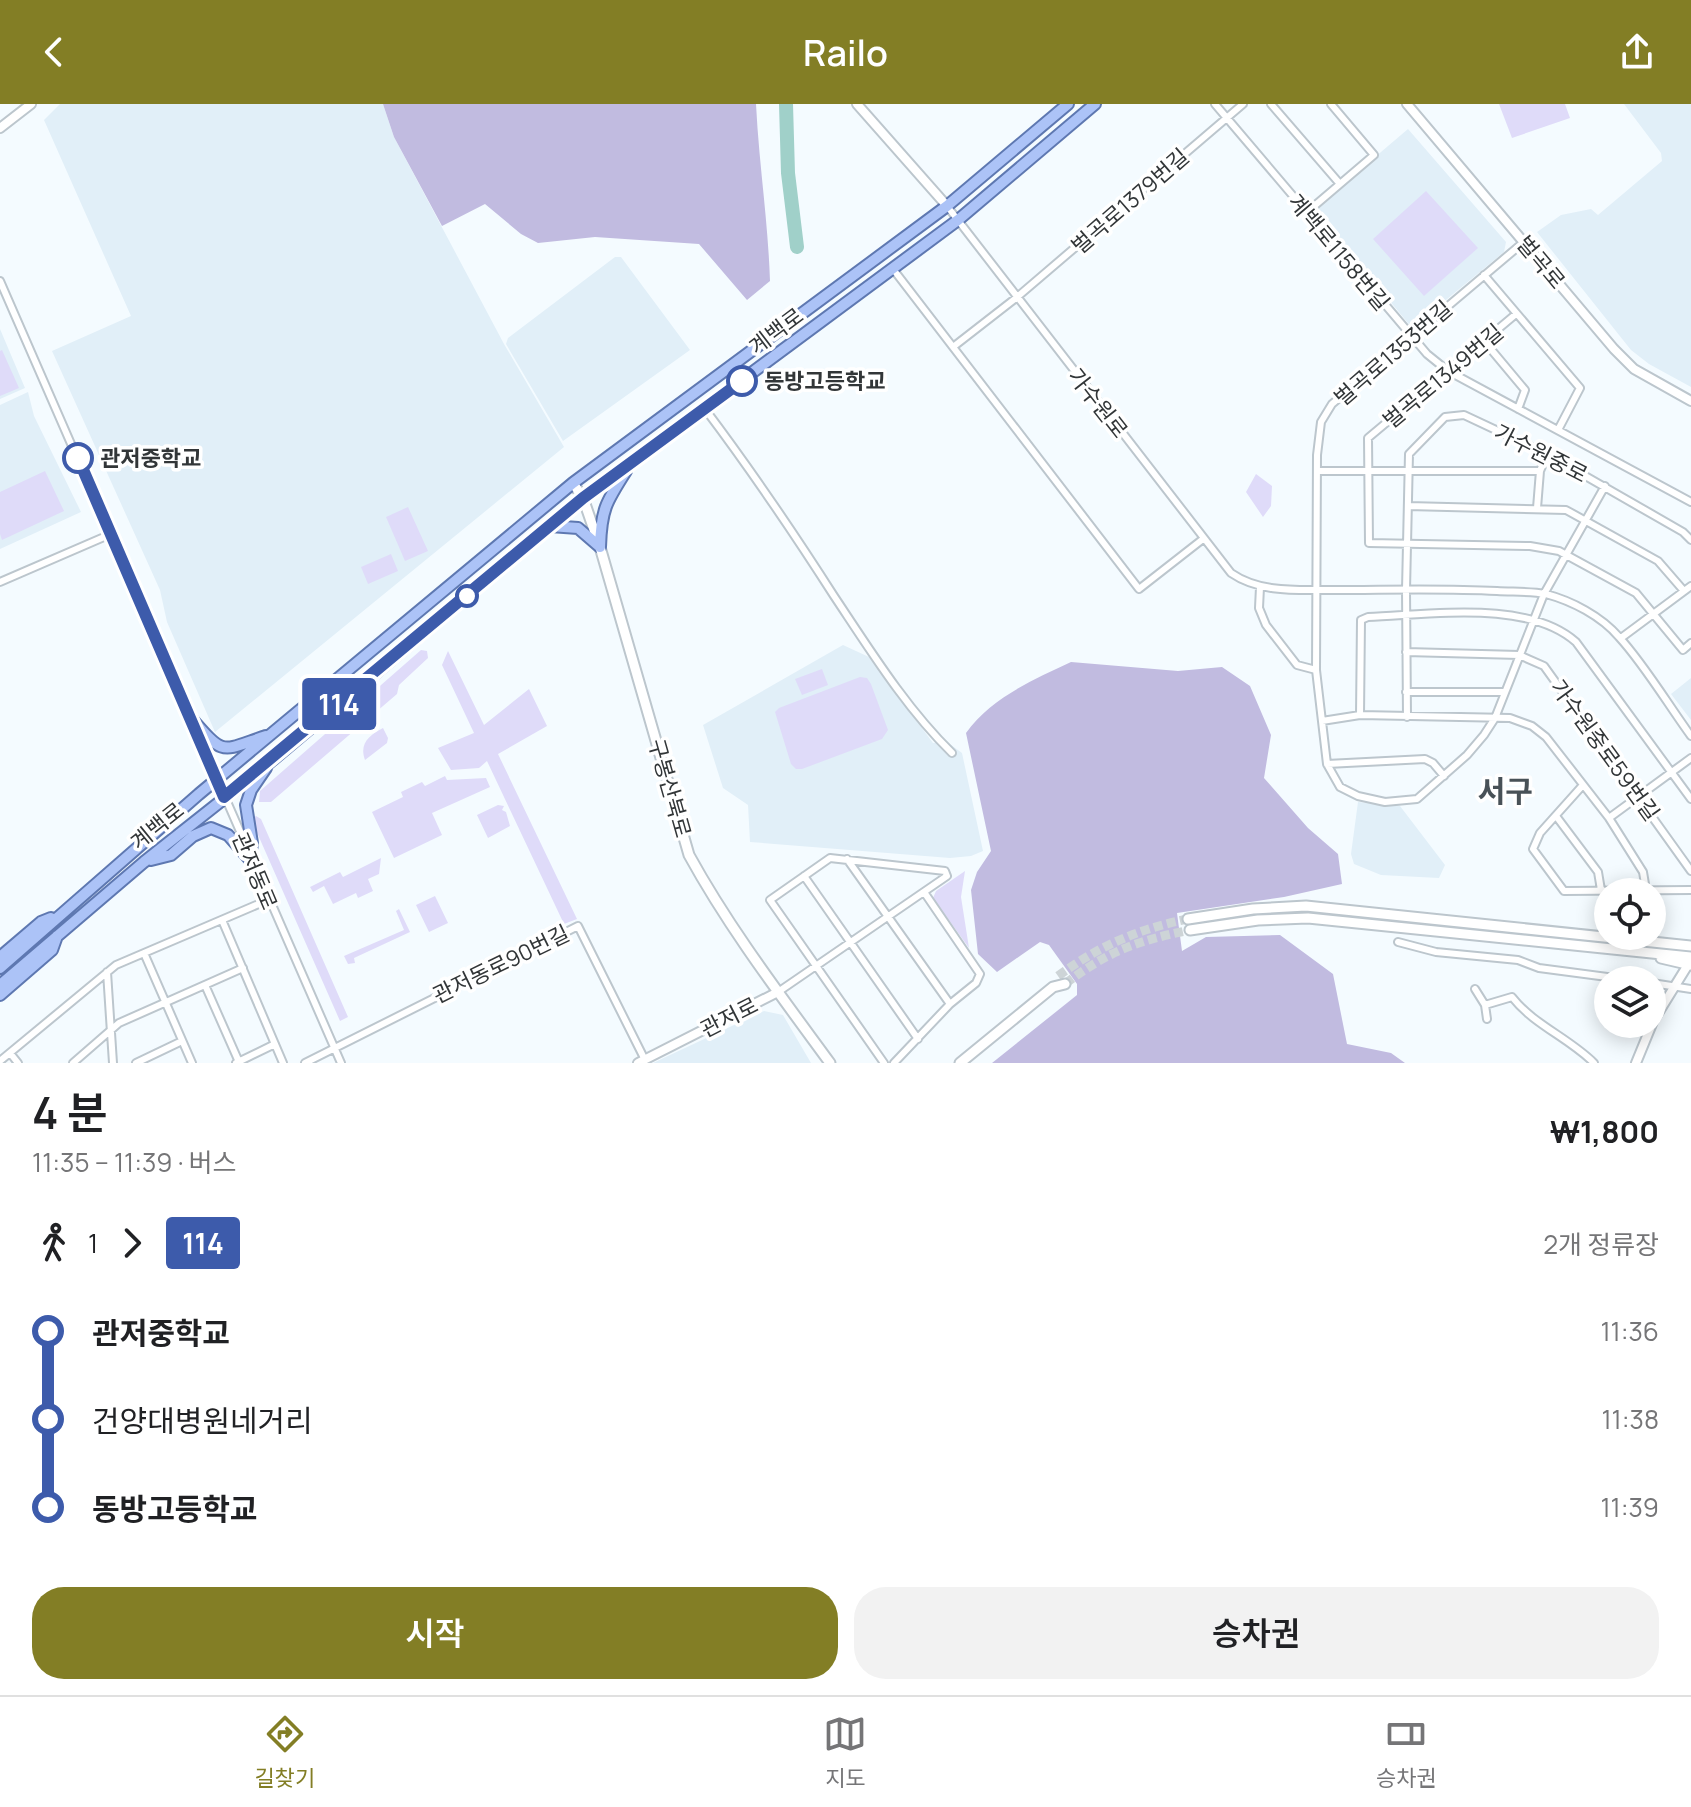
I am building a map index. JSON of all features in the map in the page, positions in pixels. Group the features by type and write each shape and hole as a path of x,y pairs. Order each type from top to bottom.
{"main road":[{"name":"계백로","path":"0,968 217,779 573,483 947,206 1068,104"},
{"name":"계백로","path":"0,985 583,498 958,220 1095,104"},
{"path":"600,547 605,505 630,464"},
{"name":"구봉산북로","path":"573,483 583,498 600,547 689,855 778,992 830,1063"},
{"path":"550,526 578,528 600,547"},
{"path":"192,719 220,748 229,749 271,734"},
{"path":"250,860 252,843 246,805 251,790 269,763"},
{"path":"144,862 171,855 193,836 211,828 228,835 250,860"},
{"path":"1188,919 1253,909 1306,906 1594,936"},
{"path":"0,957 41,922 60,915"},
{"path":"1190,930 1258,920 1308,918 1691,957"},
{"path":"0,995 52,950 57,935"},
{"path":"1666,940 1691,939"},
{"path":"1666,943 1691,946"},
{"path":"1634,951 1689,966"},
{"path":"960,1063 1062,980"}],"street":[{"path":"0,128 31,104"},
{"path":"857,104 947,206"},
{"name":"계백로1158번길","path":"1215,104 1410,337 1448,371 1691,502"},
{"name":"벌곡로1379번길","path":"953,347 1016,298 1243,104"},
{"path":"1271,104 1340,184"},
{"path":"1306,213 1374,155 1331,104"},
{"name":"벌곡로","path":"1407,104 1614,349 1634,369 1691,401"},
{"name":"가수원로","path":"947,206 1231,573 1244,582 1260,587 1544,594 1576,605 1621,638 1691,736"},
{"name":"벌곡로1353번길","path":"1327,764 1316,670 1315,590 1321,422 1332,404 1525,241"},
{"path":"893,269 1139,589 1203,539"},
{"path":"1484,275 1580,388 1558,430"},
{"name":"관저동로","path":"0,281 341,1063"},
{"name":"벌곡로1349번길","path":"1407,543 1369,543 1368,438 1516,314"},
{"path":"1484,341 1525,390 1518,409"},
{"path":"705,409 777,507 870,650 938,740 952,753"},
{"name":"가수원중로","path":"1407,717 1409,454 1445,417 1464,415 1547,454 1683,532 1691,540"},
{"path":"1537,508 1540,471 1547,454"},
{"name":"가수원중로","path":"1318,471 1540,471"},
{"path":"1444,776 1425,759 1327,764 1340,787 1358,796 1385,802 1417,799 1444,776 1467,755 1495,718 1532,619 1605,486"},
{"path":"1408,506 1566,510 1658,561 1688,589 1621,638"},
{"path":"0,582 111,534"},
{"path":"1407,543 1530,546 1567,554 1636,593 1683,650 1691,643"},
{"path":"1260,587 1259,608 1266,625 1297,665 1316,670"},
{"path":"1360,715 1360,623 1368,617 1484,614 1532,619 1563,630 1576,642 1691,799"},
{"path":"1406,652 1519,655"},
{"name":"가수원중로59번길","path":"1519,655 1535,660 1554,677 1691,871"},
{"path":"1406,692 1505,692"},
{"path":"1322,721 1360,715 1510,718 1532,726 1546,737 1609,818 1644,878"},
{"path":"1609,818 1691,758"},
{"path":"1583,785 1540,833 1533,849 1564,891 1594,890"},
{"path":"1556,816 1598,872 1599,878"},
{"path":"778,992 818,967 947,876 945,871 830,858 770,900 818,967 884,1063"},
{"path":"847,859 950,1004"},
{"path":"804,876 918,1039"},
{"path":"1666,890 1691,890"},
{"path":"894,1063 950,1004 976,983 980,974 924,892"},
{"path":"0,1061 116,965 268,900"},
{"path":"222,920 283,1063"},
{"name":"관저동로90번길","path":"334,1048 578,926 641,1061"},
{"path":"1398,942 1436,952 1518,960 1539,968 1594,975"},
{"path":"144,953 192,1063"},
{"path":"1666,1001 1689,966"},
{"path":"73,1063 119,1023 243,968"},
{"path":"107,972 113,1063"},
{"path":"205,985 237,1062 275,1044"},
{"path":"1666,985 1691,989"},
{"path":"1475,989 1485,1005 1487,1019"},
{"name":"관저로","path":"641,1061 778,992"},
{"path":"1485,1005 1512,997 1534,1020 1577,1046 1594,1063"},
{"path":"1636,1063 1646,1038"},
{"path":"136,1063 182,1041"},
{"path":"305,1063 334,1048"},
{"path":"10,1053 18,1063"}],"shaded area":[{"path":"60,104 383,104 394,137 504,344 564,447 215,732 167,622 160,590 52,351 131,316 44,120"},
{"path":"383,104 756,104 770,281 747,300 699,244 595,237 538,243 521,234 485,204 442,226 394,137"},
{"path":"1499,104 1565,104 1570,118 1512,138"},
{"path":"1624,104 1691,104 1691,387 1649,364 1631,350 1537,232 1561,215 1591,209 1598,215 1662,161 1661,153"},
{"path":"1408,129 1506,242 1504,252 1412,328 1314,209"},
{"path":"1426,191 1478,248 1424,296 1373,239"},
{"path":"615,257 621,257 690,350 563,441 506,344 508,338"},
{"path":"0,329 25,388 0,399"},
{"path":"0,351 19,388 0,396"},
{"path":"28,392 34,416 81,512 0,549 0,405"},
{"path":"45,471 64,511 2,540 0,492"},
{"path":"1256,474 1272,486 1271,506 1263,517 1246,492"},
{"path":"408,507 428,551 405,561 386,517"},
{"path":"391,554 398,571 368,584 361,567"},
{"path":"843,645 869,657 933,743 947,742 962,753 983,851 971,856 950,858 750,842 748,805 723,788 703,725"},
{"path":"421,650 427,651 428,658 399,685 397,694 271,802 259,802 260,791"},
{"path":"448,651 484,725 529,689 547,726 498,754 577,919 564,924 487,761 479,768 451,770 438,748 474,733 442,665"},
{"path":"1071,662 1178,671 1222,667 1250,686 1271,735 1264,778 1308,828 1338,854 1342,884 1284,897 1177,913 1182,951 1206,937 1280,935 1333,974 1347,1044 1391,1053 1405,1063 992,1063 1077,995 1077,984 1049,945 1040,942 997,972 978,954 971,890 977,872 991,851 966,733 1001,699"},
{"path":"822,669 828,685 802,695 795,679"},
{"path":"860,677 867,678 871,684 888,730 882,739 796,769 791,764 775,712"},
{"path":"1691,678 1691,720 1671,694"},
{"path":"383,728 387,743 365,760 363,749 366,741"},
{"path":"445,776 447,780 486,778 490,787 432,813 442,835 394,858 372,812 403,797 401,792 422,782 425,786"},
{"path":"1358,802 1400,806 1445,865 1439,878 1381,875 1354,864 1351,854"},
{"path":"498,805 504,806 502,810 506,812 510,826 488,838 477,815"},
{"path":"256,816 261,819 348,1017 340,1021 251,819"},
{"path":"381,858 379,874 368,879 373,891 358,898 356,893 333,904 324,886 313,892 310,887 340,872 343,877"},
{"path":"965,871 961,897 969,948 933,898 936,891"},
{"path":"435,896 448,923 429,932 416,905"},
{"path":"399,909 410,932 354,958 355,963 348,964 344,956 404,930 396,911"},
{"path":"764,1011 783,1015 811,1063 653,1063"}],"waterway":[{"path":"786,104 788,173 797,247"}],"tunnel":[{"path":"1058,976 1120,940 1188,919"},
{"path":"1065,984 1095,963 1124,949 1190,930"}],"bus line":[{"name":"114","path":"78,458 224,797 269,763 583,498 742,381"}],"place":[{"name":"동방고등학교","path":"742,381"},
{"name":"관저중학교","path":"78,458"}],"district":[{"name":"서구","path":"1505,792"}]}
